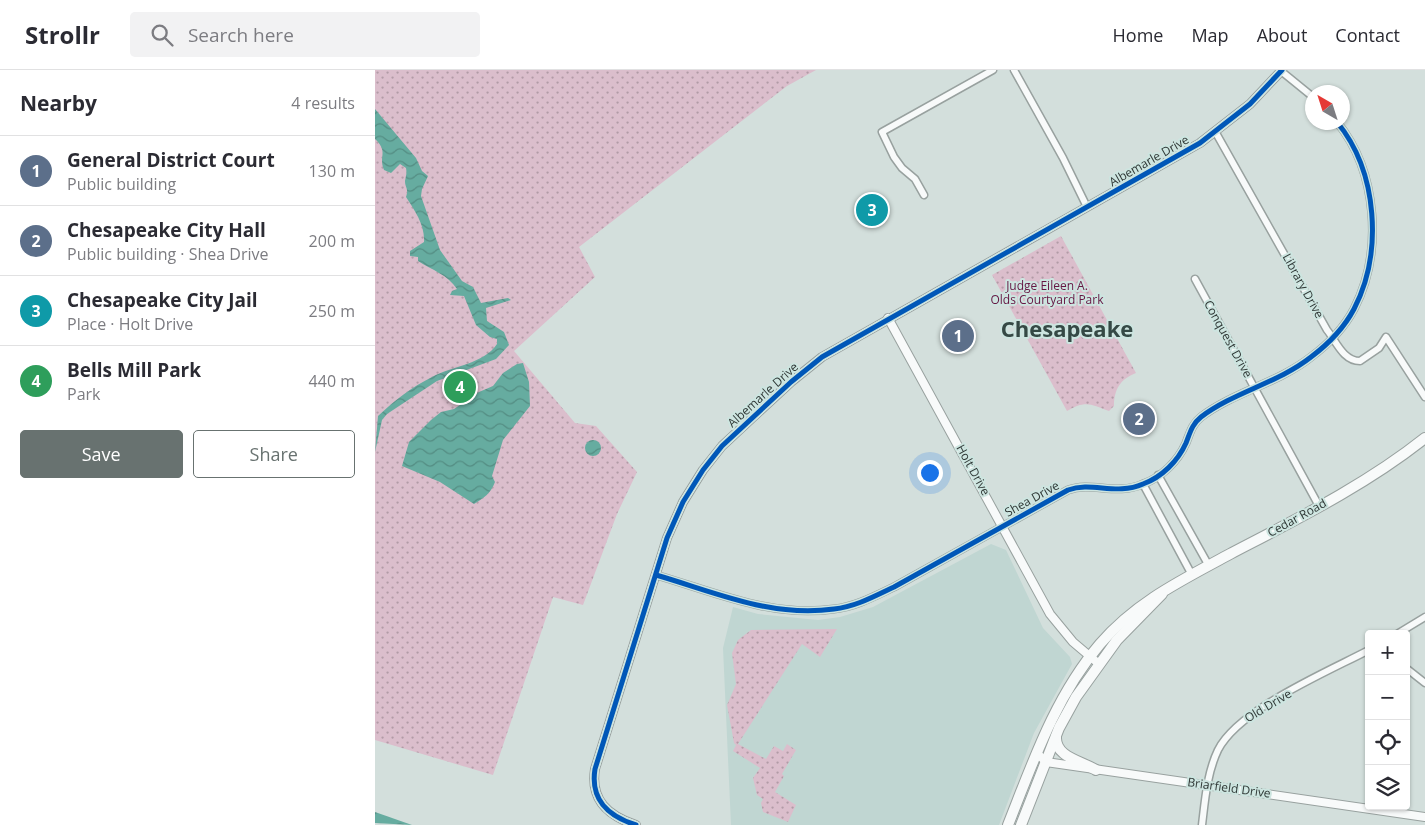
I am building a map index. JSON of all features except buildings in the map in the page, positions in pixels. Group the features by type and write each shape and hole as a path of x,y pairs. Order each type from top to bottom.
{"main road":[{"name":"Cedar Road","path":"1007,825 1058,706 1090,657 1125,619 1147,600 1319,506 1382,469 1425,438"},
{"name":"Cedar Road","path":"1021,825 1056,737 1076,697 1123,632 1159,600 1164,591"},
{"path":"1056,737 1056,744 1061,752 1095,770"}],"street":[{"path":"924,195 915,179 902,168 894,156 882,132 993,70"},
{"path":"1014,70 1063,158 1087,207"},
{"path":"1281,71 1305,90"},
{"name":"Albemarle Drive","path":"636,825 615,816 601,805 594,789 594,776 667,538 683,502 703,470 722,446 791,382 819,359 889,318 1156,170 1216,133 1250,104 1281,71"},
{"name":"Shea Drive","path":"656,574 741,602 783,611 835,609 869,599 894,587 1075,488 1122,490 1143,484 1159,476 1178,456 1197,420 1255,386 1304,362 1333,337 1353,311 1361,295 1368,267 1372,236 1369,194 1363,172 1350,142 1342,130"},
{"name":"Library Drive","path":"1216,133 1333,337 1346,356 1358,362 1375,352 1386,337 1425,397"},
{"name":"Conquest Drive","path":"1196,281 1319,506"},
{"name":"Holt Drive","path":"889,318 1050,614 1065,633 1099,664"},
{"path":"1159,476 1209,566"},
{"path":"1143,484 1192,575"},
{"path":"1404,630 1425,617"},
{"name":"Old Drive","path":"1202,825 1207,785 1214,760 1222,744 1246,717 1365,652"},
{"path":"1410,671 1425,683"},
{"path":"1037,753 1046,762"},
{"name":"Briarfield Drive","path":"1046,762 1425,817"}],"shaded area":[{"path":"991,544 1006,550 1043,628 1070,657 1072,664 1034,733 999,825 731,825 723,648 733,607 758,614 818,620 840,617 873,607"}],"green space":[{"path":"375,70 816,70 787,86 579,247 595,277 514,351 575,423 596,426 637,472 617,514 583,605 553,597 493,775 375,740"},
{"name":"Judge Eileen A. Olds Courtyard Park","path":"1061,236 1136,373 1126,378 1119,386 1115,395 1114,406 1109,411 1097,406 1083,404 1067,411 992,275"},
{"path":"837,629 820,657 802,644 738,744 766,759 774,746 783,751 787,744 796,750 782,774 784,776 775,792 796,805 788,822 763,812 761,803 763,799 757,795 753,778 760,768 733,751 736,745 734,743 727,705 736,684 732,653 738,640 751,630"}],"water":[{"path":"375,109 416,158 422,171 428,176 421,196 440,250 462,281 473,287 481,303 508,298 511,300 486,308 487,321 504,332 509,345 496,359 437,381 387,414 382,420 375,452 378,416 404,394 425,381 440,373 484,356 497,344 497,339 490,337 476,325 464,296 450,295 452,291 457,289 449,280 418,261 418,257 410,256 410,251 424,242 423,230 419,218 406,197 406,168 400,164 391,173 384,170 382,165 381,147 375,139"},
{"path":"523,363 529,382 530,406 503,440 492,476 495,482 484,497 474,504 440,482 402,466 409,442 431,420 441,412 454,409 479,392 493,386 503,373 517,364"},
{"path":"593,440 599,442 601,448 599,454 593,456 587,454 585,448 587,442"},
{"path":"375,812 412,825 375,823"}],"cycle path":[{"path":"636,825 617,817 603,805 595,790 595,769 667,538 683,502 703,470 722,446 791,382 822,357 1200,143 1250,104 1282,70"},
{"path":"656,575 722,596 766,607 811,611 842,608 865,601 894,587 1068,490 1086,487 1123,489 1143,484 1157,477 1169,468 1179,456 1193,426 1201,417 1227,401 1285,374 1311,357 1335,336 1354,309 1363,287 1369,263 1372,213 1368,188 1361,164 1351,142 1343,130"}],"place":[{"name":"Chesapeake City Jail","path":"872,210"},
{"name":"General District Court","path":"958,336"},
{"name":"Bells Mill Park","path":"460,387"},
{"name":"Chesapeake City Hall","path":"1139,419"}],"district":[{"name":"Chesapeake","path":"1067,329"}]}
